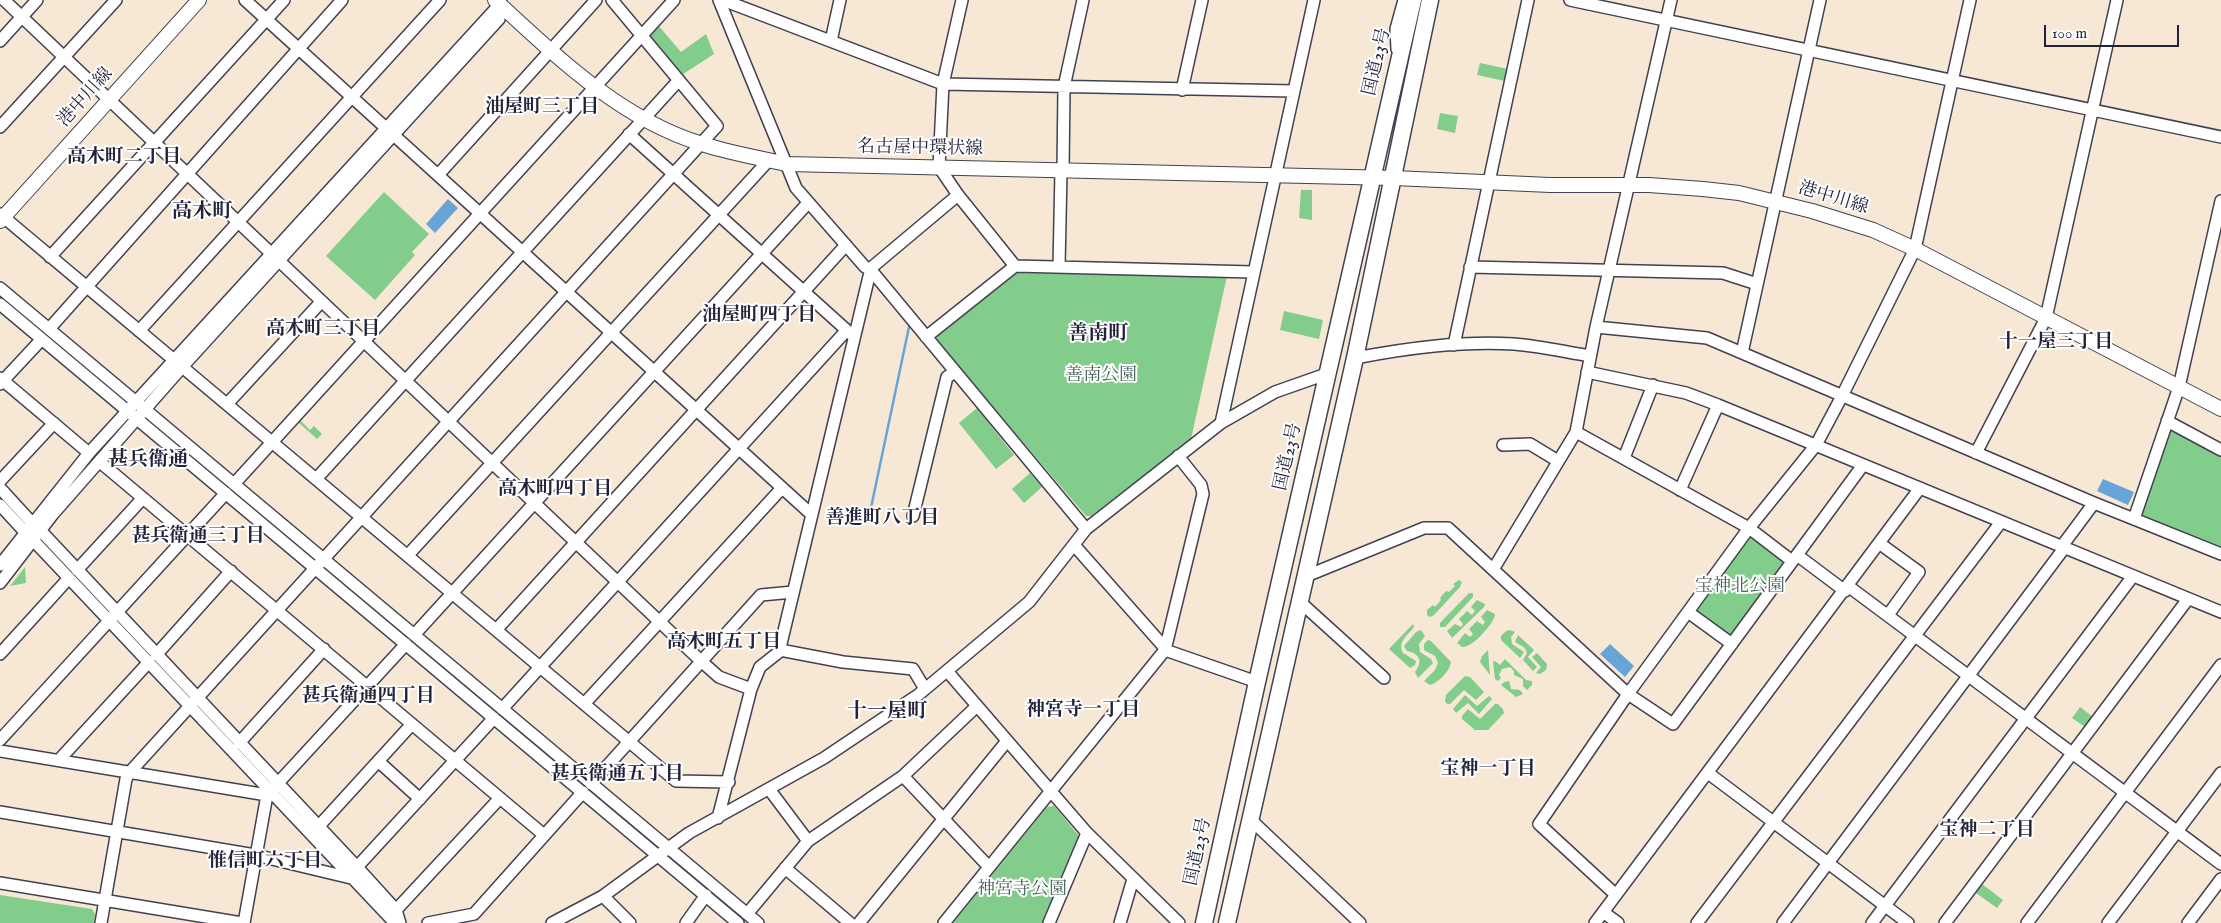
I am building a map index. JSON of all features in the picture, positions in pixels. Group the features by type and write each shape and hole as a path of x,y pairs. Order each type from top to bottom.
{"highway":[{"name":"国道23号","path":"1204,923 1257,682 1413,0"},
{"path":"1226,923 1355,358 1430,0"}],"main road":[{"name":"港中川線","path":"1,217 200,0"},
{"name":"名古屋中環状線","path":"499,2 550,50 595,88 644,118 701,144 787,164 1394,178"},
{"name":"港中川線","path":"1394,178 1703,189 1739,193 1776,201 1873,230 1915,249 2221,409"}],"street":[{"path":"4,0 108,101 701,661 719,677 751,689"},
{"path":"0,41 37,0"},
{"path":"0,126 116,0"},
{"path":"245,0 811,514"},
{"path":"50,257 284,0"},
{"path":"49,330 342,0"},
{"path":"139,330 440,0"},
{"path":"438,175 596,0"},
{"path":"101,923 126,779 130,772 717,126 612,0"},
{"path":"234,484 674,0"},
{"path":"721,0 943,84 1294,92"},
{"path":"721,0 796,188 865,267 870,269 1086,529"},
{"path":"831,41 840,0"},
{"path":"962,0 943,84 940,167 958,195 1015,266"},
{"path":"1058,267 1064,87 1083,0"},
{"path":"1182,90 1202,0"},
{"path":"1221,423 1314,0"},
{"path":"1398,66 1396,29 1404,0"},
{"path":"1415,71 1428,41 1438,0"},
{"path":"1454,345 1528,0"},
{"path":"1570,0 2221,137"},
{"path":"1494,568 1576,432 1596,327 1628,185 1633,173 1671,0"},
{"path":"1742,353 1820,0"},
{"path":"1616,895 1539,824 1628,694 1749,528 1816,445 1842,396 1915,249 1970,0"},
{"path":"1976,453 2046,318 2117,0"},
{"path":"0,583 32,531 89,453 135,403 179,363 391,132 499,19 499,2"},
{"path":"317,478 679,80"},
{"path":"629,134 850,334"},
{"path":"408,555 769,160"},
{"path":"718,818 751,689 760,667 780,650 850,334 870,269 958,195"},
{"path":"2134,519 2179,387 2221,201"},
{"path":"414,635 808,203"},
{"path":"1,217 317,478 676,781 728,782"},
{"path":"497,629 846,245"},
{"path":"926,338 1015,266 1254,272"},
{"path":"1470,267 1723,273 1757,284"},
{"path":"0,288 135,403 141,416 226,493 414,635 758,923"},
{"path":"228,404 321,302"},
{"path":"0,304 127,412 141,416 234,484 406,644 738,923"},
{"path":"1596,327 1707,338 2094,503 2221,554"},
{"path":"502,709 739,449 850,334"},
{"path":"41,340 1,381 89,453"},
{"path":"1355,358 1416,347 1515,344 1590,356"},
{"path":"0,565 100,462 141,416 179,363"},
{"path":"913,516 947,378 955,372"},
{"path":"1587,372 1686,393 1718,405 2221,612"},
{"path":"552,923 603,896 689,833 824,758 924,689 1029,602 1086,529 1178,456 1221,423 1275,392 1329,373"},
{"path":"1624,458 1653,385"},
{"path":"1680,490 1718,405"},
{"path":"2167,421 2221,450"},
{"path":"0,481 54,423"},
{"path":"1576,432 1749,528 1888,615 2221,864"},
{"path":"1503,445 1530,444 1558,460"},
{"path":"944,923 1165,649 1203,494 1200,486 1178,456"},
{"path":"100,462 544,835"},
{"path":"1304,577 1424,528 1448,528 1494,568 1628,694 1673,724 1863,465"},
{"path":"0,488 32,531 193,702 351,878 395,923"},
{"path":"584,704 782,488"},
{"path":"1595,923 1920,488"},
{"path":"0,740 226,493"},
{"path":"0,654 143,498"},
{"path":"1783,923 2064,547 2094,503"},
{"path":"0,505 32,531"},
{"path":"1697,923 2001,522"},
{"path":"1879,543 1919,572 1888,615"},
{"path":"1074,545 1165,649 1257,682"},
{"path":"59,760 231,572"},
{"path":"1872,923 2133,576"},
{"path":"591,784 761,595 793,592"},
{"path":"1945,923 2188,599"},
{"path":"1299,601 1384,678"},
{"path":"1688,612 1732,644"},
{"path":"0,883 243,923 255,855 273,789 406,644"},
{"path":"240,743 324,649"},
{"path":"780,650 843,662 912,669 924,689"},
{"path":"2027,923 2221,665"},
{"path":"947,671 1087,833 1180,923"},
{"path":"193,702 240,743 273,789 318,827 357,867 396,910 400,923"},
{"path":"746,914 808,841 903,776 977,706"},
{"path":"357,867 494,718"},
{"path":"318,827 412,724"},
{"path":"859,923 1007,741"},
{"path":"0,751 130,772 273,789"},
{"path":"378,761 420,800"},
{"path":"1708,773 1908,923"},
{"path":"2108,923 2221,773"},
{"path":"903,776 989,867"},
{"path":"769,789 808,841"},
{"path":"428,923 474,914 583,792"},
{"path":"396,910 500,798"},
{"path":"0,812 255,855 351,878"},
{"path":"1250,819 1360,923"},
{"path":"1049,923 1087,833"},
{"path":"785,868 850,923"},
{"path":"1120,923 1133,879"},
{"path":"2188,923 2221,879"},
{"path":"686,923 706,895"},
{"path":"603,896 630,923"},
{"path":"1603,912 1618,923"}],"green space":[{"path":"658,25 681,52 706,34 714,54 680,76 649,39 649,35"},
{"path":"1480,63 1508,69 1505,81 1477,75"},
{"path":"1440,113 1458,116 1455,133 1437,129"},
{"path":"1301,190 1312,190 1312,220 1299,218"},
{"path":"384,192 429,234 412,252 415,255 375,300 326,256"},
{"name":"善南公園","path":"1017,273 1227,276 1191,439 1091,516 1086,516 937,341 937,336"},
{"path":"1284,311 1323,320 1319,339 1280,330"},
{"path":"977,408 1014,455 996,469 959,423"},
{"path":"299,419 310,430 314,426 322,434 317,439 297,421"},
{"path":"2174,428 2221,453 2221,548 2143,516 2141,513 2169,429"},
{"path":"1030,473 1042,487 1024,503 1012,489"},
{"name":"宝神北公園","path":"1752,537 1783,560 1785,564 1730,638 1696,614 1695,609 1747,538"},
{"path":"25,567 26,583 10,586"},
{"path":"1459,580 1462,582 1460,587 1434,615 1430,617 1427,615 1427,610 1433,605 1435,607 1446,591 1449,592 1455,586 1453,584"},
{"path":"1469,593 1473,593 1473,597 1445,627 1440,627 1440,623"},
{"path":"1477,600 1485,604 1484,607 1452,638 1447,631 1455,624 1461,627 1463,624 1459,619 1467,611 1472,615 1475,611 1471,607"},
{"path":"1487,610 1495,614 1491,623 1476,640 1466,647 1462,647 1457,643 1465,633 1470,637 1473,634 1469,629 1477,621 1483,625 1485,622 1481,617"},
{"path":"1413,624 1414,627 1401,645 1403,653 1416,661 1415,665 1410,668 1389,649"},
{"path":"1421,630 1425,636 1419,644 1420,652 1431,659 1433,663 1418,678 1415,672 1419,659 1415,654 1407,651 1404,646 1416,632"},
{"path":"1510,630 1515,632 1511,637 1512,644 1524,652 1520,658 1501,640 1501,636"},
{"path":"1518,635 1534,650 1528,657 1537,667 1533,671 1523,660 1527,653 1525,648 1515,642"},
{"path":"1428,640 1451,662 1443,676 1437,682 1430,685 1424,681 1435,670 1438,663 1435,656 1424,650 1424,644"},
{"path":"1488,650 1490,675 1480,662 1482,656"},
{"path":"1537,653 1547,664 1546,670 1540,674 1536,673 1541,667 1532,657"},
{"path":"1505,659 1526,680 1532,681 1532,685 1527,690 1523,686 1523,679 1514,675 1514,671 1510,667 1502,669 1499,675 1501,678 1498,681 1495,679 1493,662 1495,661 1500,665"},
{"path":"1465,676 1470,677 1484,692 1476,700 1464,690 1450,704 1447,704 1445,701 1446,695"},
{"path":"1509,681 1511,689 1520,690 1523,694 1516,697 1501,685"},
{"path":"1465,695 1477,706 1489,696 1492,699 1479,714 1468,703 1456,713 1453,709"},
{"path":"1495,704 1498,704 1503,709 1504,713 1488,730 1475,730 1462,719 1462,716 1468,709 1480,719"},
{"path":"2080,707 2093,717 2085,727 2072,718"},
{"name":"神宮寺公園","path":"1054,806 1080,837 1043,923 953,923 1047,807"},
{"path":"1982,884 2003,900 1997,908 1976,893"},
{"path":"0,895 92,909 95,914 94,923 0,923"}],"water":[{"path":"448,199 458,208 435,233 426,224"},
{"path":"2103,479 2134,492 2128,505 2097,491"},
{"path":"1610,644 1634,666 1625,677 1600,654"}],"waterway":[{"path":"868,522 909,327"}],"district":[{"name":"油屋町三丁目","path":"542,108"},
{"name":"高木町二丁目","path":"124,158"},
{"name":"高木町","path":"202,213"},
{"name":"油屋町四丁目","path":"759,316"},
{"name":"高木町三丁目","path":"323,330"},
{"name":"善南町","path":"1098,335"},
{"name":"十一屋三丁目","path":"2056,343"},
{"name":"甚兵衛通","path":"148,461"},
{"name":"高木町四丁目","path":"555,490"},
{"name":"善進町八丁目","path":"882,519"},
{"name":"甚兵衛通三丁目","path":"198,537"},
{"name":"高木町五丁目","path":"724,643"},
{"name":"甚兵衛通四丁目","path":"368,697"},
{"name":"神宮寺一丁目","path":"1083,711"},
{"name":"十一屋町","path":"887,713"},
{"name":"宝神一丁目","path":"1488,770"},
{"name":"甚兵衛通五丁目","path":"617,775"},
{"name":"宝神二丁目","path":"1987,831"},
{"name":"惟信町六丁目","path":"265,862"}]}
